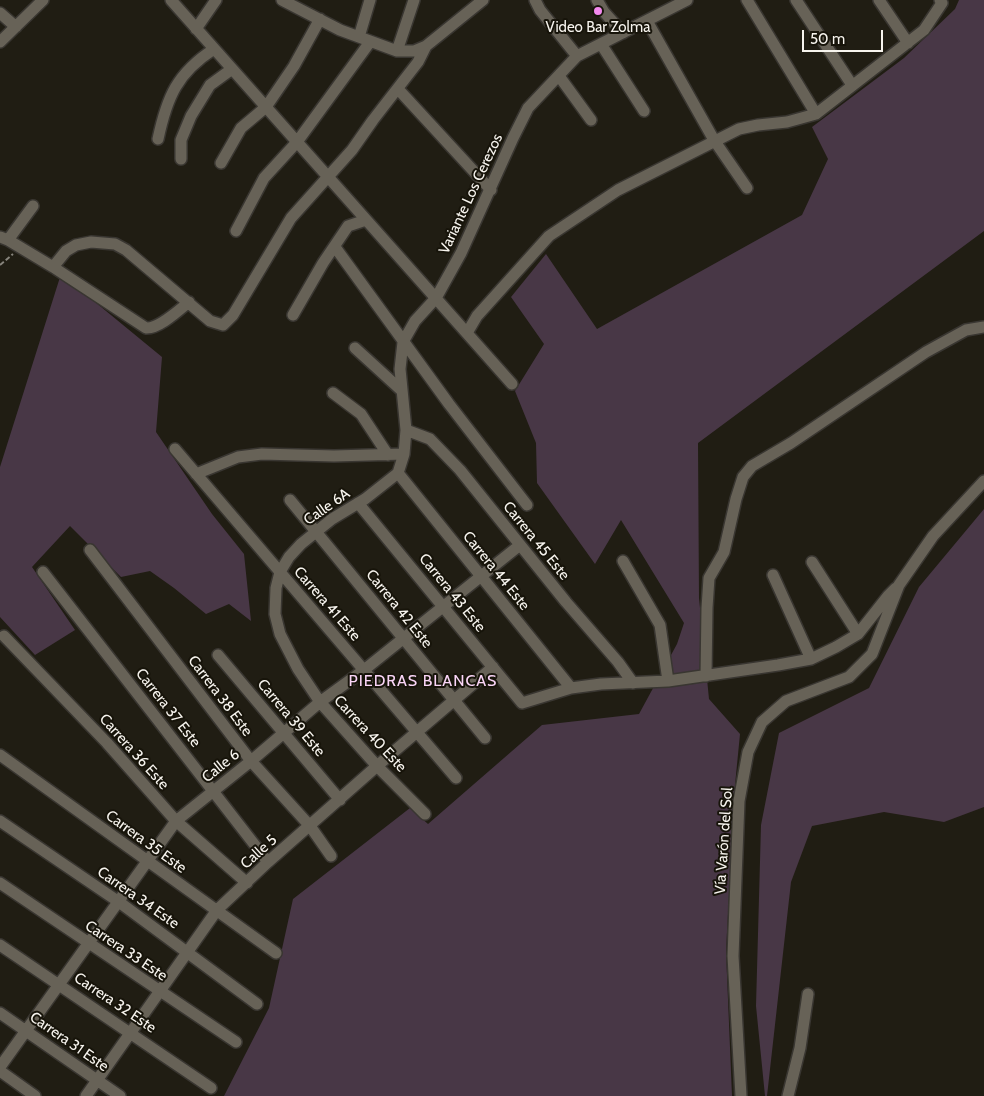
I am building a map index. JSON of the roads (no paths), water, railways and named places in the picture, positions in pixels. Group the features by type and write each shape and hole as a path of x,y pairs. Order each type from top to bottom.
{"street":[{"path":"0,42 43,0"},
{"path":"171,0 512,384"},
{"path":"196,29 216,0"},
{"path":"282,0 320,20 370,42 398,51 414,51 426,46 478,1"},
{"path":"359,37 370,0"},
{"path":"398,51 414,0"},
{"path":"535,0 540,10 577,56"},
{"path":"597,0 604,12 624,33"},
{"name":"Variante Los Cerezos","path":"398,473 404,454 406,430 400,369 403,342 415,321 436,298 462,254 528,108 577,56 687,0"},
{"path":"747,0 816,114"},
{"path":"796,0 852,85"},
{"path":"879,0 908,43"},
{"path":"467,333 477,316 549,236 576,216 618,190 739,129 758,124 787,122 816,114 924,30 942,3 940,0"},
{"path":"0,13 16,26"},
{"path":"221,163 241,128 266,107 294,66 320,20"},
{"path":"648,21 714,140 747,188"},
{"path":"236,231 264,178 297,142 370,42"},
{"path":"601,44 644,111"},
{"path":"53,267 66,251 76,245 91,242 115,244 126,250 210,321 223,325 227,323 291,218 352,150 418,62 426,46"},
{"path":"158,139 164,112 179,80 197,60 214,49"},
{"path":"181,159 181,140 191,116 210,85 232,69"},
{"path":"559,76 591,120"},
{"path":"398,88 491,190"},
{"path":"33,206 4,239 53,267 146,328 158,325 189,302"},
{"path":"292,315 348,226 366,220"},
{"path":"335,247 449,404 527,505"},
{"path":"706,676 709,578 724,552 743,477 752,466 791,443 926,352 966,330 984,327"},
{"path":"355,348 401,390"},
{"path":"333,393 361,414 388,455"},
{"name":"Carrera 45 Este","path":"406,430 430,438 460,470 634,683"},
{"name":"Carrera 41 Este","path":"175,450 456,778"},
{"path":"196,474 238,457 262,454 334,456 404,454"},
{"name":"Calle 6A","path":"280,572 289,557 301,544 332,519 386,484 398,473"},
{"name":"Carrera 44 Este","path":"398,473 571,688"},
{"name":"Vía Varón del Sol","path":"741,1096 733,956 739,801 748,752 762,722 786,701 849,677 872,654 899,585 933,536 984,481"},
{"name":"Carrera 42 Este","path":"290,500 485,738"},
{"name":"Carrera 43 Este","path":"358,502 522,703 571,688"},
{"name":"Calle 6","path":"0,1067 176,821 251,761 320,702 364,670 520,545"},
{"name":"Carrera 38 Este","path":"90,550 251,761 310,826 331,856"},
{"path":"623,562 660,625 668,681"},
{"path":"812,562 858,634"},
{"name":"Carrera 37 Este","path":"43,572 268,862"},
{"name":"Carrera 40 Este","path":"280,572 276,588 275,614 280,634 298,669 320,702 377,766 425,814"},
{"path":"773,575 811,659"},
{"path":"571,688 602,684 668,681 811,659 858,634 899,585"},
{"name":"Carrera 36 Este","path":"4,636 107,743 176,821 247,883"},
{"name":"Carrera 39 Este","path":"218,655 340,800"},
{"name":"Calle 5","path":"86,1096 217,910 268,862 377,766 418,733 493,667"},
{"name":"Carrera 35 Este","path":"0,755 276,953"},
{"name":"Carrera 34 Este","path":"0,821 119,902 257,1004"},
{"name":"Carrera 33 Este","path":"0,883 236,1042"},
{"name":"Carrera 32 Este","path":"0,945 211,1088"},
{"path":"788,1096 800,1048 808,994"},
{"name":"Carrera 31 Este","path":"0,1013 120,1096"},
{"path":"0,1071 35,1096"}],"place":[{"name":"Video Bar Zolma","path":"598,11"}],"district":[{"name":"PIEDRAS BLANCAS","path":"423,681"}]}
